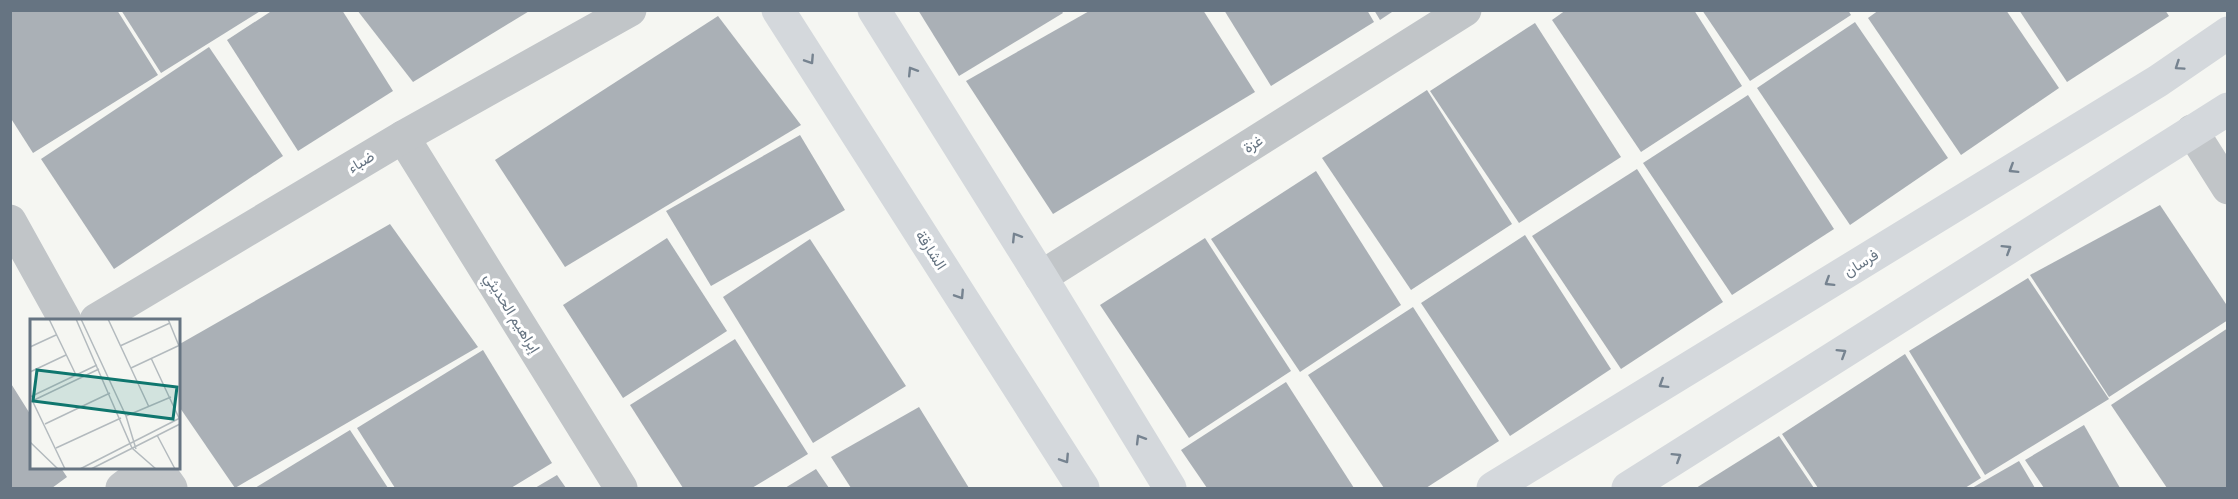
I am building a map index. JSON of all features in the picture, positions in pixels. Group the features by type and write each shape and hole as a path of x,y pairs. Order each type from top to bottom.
{"street":[{"name":"ضباء","path":"99,319 403,137 630,10"},
{"name":"الشارقة","path":"778,10 1083,489"},
{"path":"874,10 1170,489"},
{"name":"غزة","path":"1041,277 1465,10"},
{"name":"فرسان","path":"1493,489 2158,81 2228,33"},
{"path":"1628,489 2228,109"},
{"path":"2192,131 2228,188"},
{"name":"إبراهيم الحديثي","path":"403,137 621,489"},
{"path":"10,221 64,319"},
{"path":"122,489 147,469"},
{"path":"158,469 171,489"}],"building":[{"path":"14,10 117,10 158,75 33,153 10,117 10,13"},
{"path":"121,10 262,10 161,73"},
{"path":"273,10 342,10 393,91 298,151 227,40"},
{"path":"357,10 531,10 413,82"},
{"path":"918,10 1061,10 1063,13 959,76"},
{"path":"1091,10 1203,10 1255,92 1053,214 966,81"},
{"path":"1224,10 1367,10 1374,22 1271,86"},
{"path":"1374,10 1395,10 1380,20"},
{"path":"1566,10 1694,10 1742,86 1641,152 1552,20"},
{"path":"1702,10 1848,10 1851,15 1750,81"},
{"path":"1879,10 2006,10 2059,88 1961,155 1868,18"},
{"path":"2019,10 2165,10 2169,16 2067,82"},
{"path":"718,16 801,125 565,267 495,160"},
{"path":"1855,22 1948,158 1850,225 1757,88"},
{"path":"1535,23 1621,157 1519,223 1430,91"},
{"path":"209,47 283,156 114,269 41,159"},
{"path":"1427,90 1512,224 1411,290 1322,158"},
{"path":"1748,95 1834,229 1732,295 1643,163"},
{"path":"800,135 845,210 711,286 666,211"},
{"path":"1637,169 1723,302 1621,369 1532,236"},
{"path":"1316,171 1401,305 1300,372 1211,239"},
{"path":"2160,205 2228,307 2228,320 2109,397 2030,275"},
{"path":"390,224 478,347 235,488 180,408 180,344"},
{"path":"1525,235 1611,369 1510,436 1421,303"},
{"path":"667,238 727,331 623,398 563,305"},
{"path":"1205,238 1291,371 1189,438 1100,305"},
{"path":"810,239 906,386 813,443 723,297"},
{"path":"2028,278 2109,399 1985,475 1909,351"},
{"path":"1413,307 1499,441 1426,488 1384,488 1308,375"},
{"path":"2228,328 2228,488 2167,488 2111,405"},
{"path":"735,339 808,454 752,488 683,488 630,405"},
{"path":"483,350 552,463 511,488 395,488 357,428"},
{"path":"1905,354 1981,478 1965,488 1818,488 1782,434"},
{"path":"10,382 30,414 30,469 62,469 67,477 52,488 10,488"},
{"path":"1286,382 1354,488 1207,488 1181,450"},
{"path":"919,407 969,488 851,488 831,457"},
{"path":"2084,425 2120,488 2044,488 2025,460"},
{"path":"350,430 388,488 255,488"},
{"path":"1779,436 1814,488 1696,488"},
{"path":"2019,461 2035,488 1972,488"},
{"path":"816,469 829,488 785,488"},
{"path":"557,475 566,488 535,488"}]}
